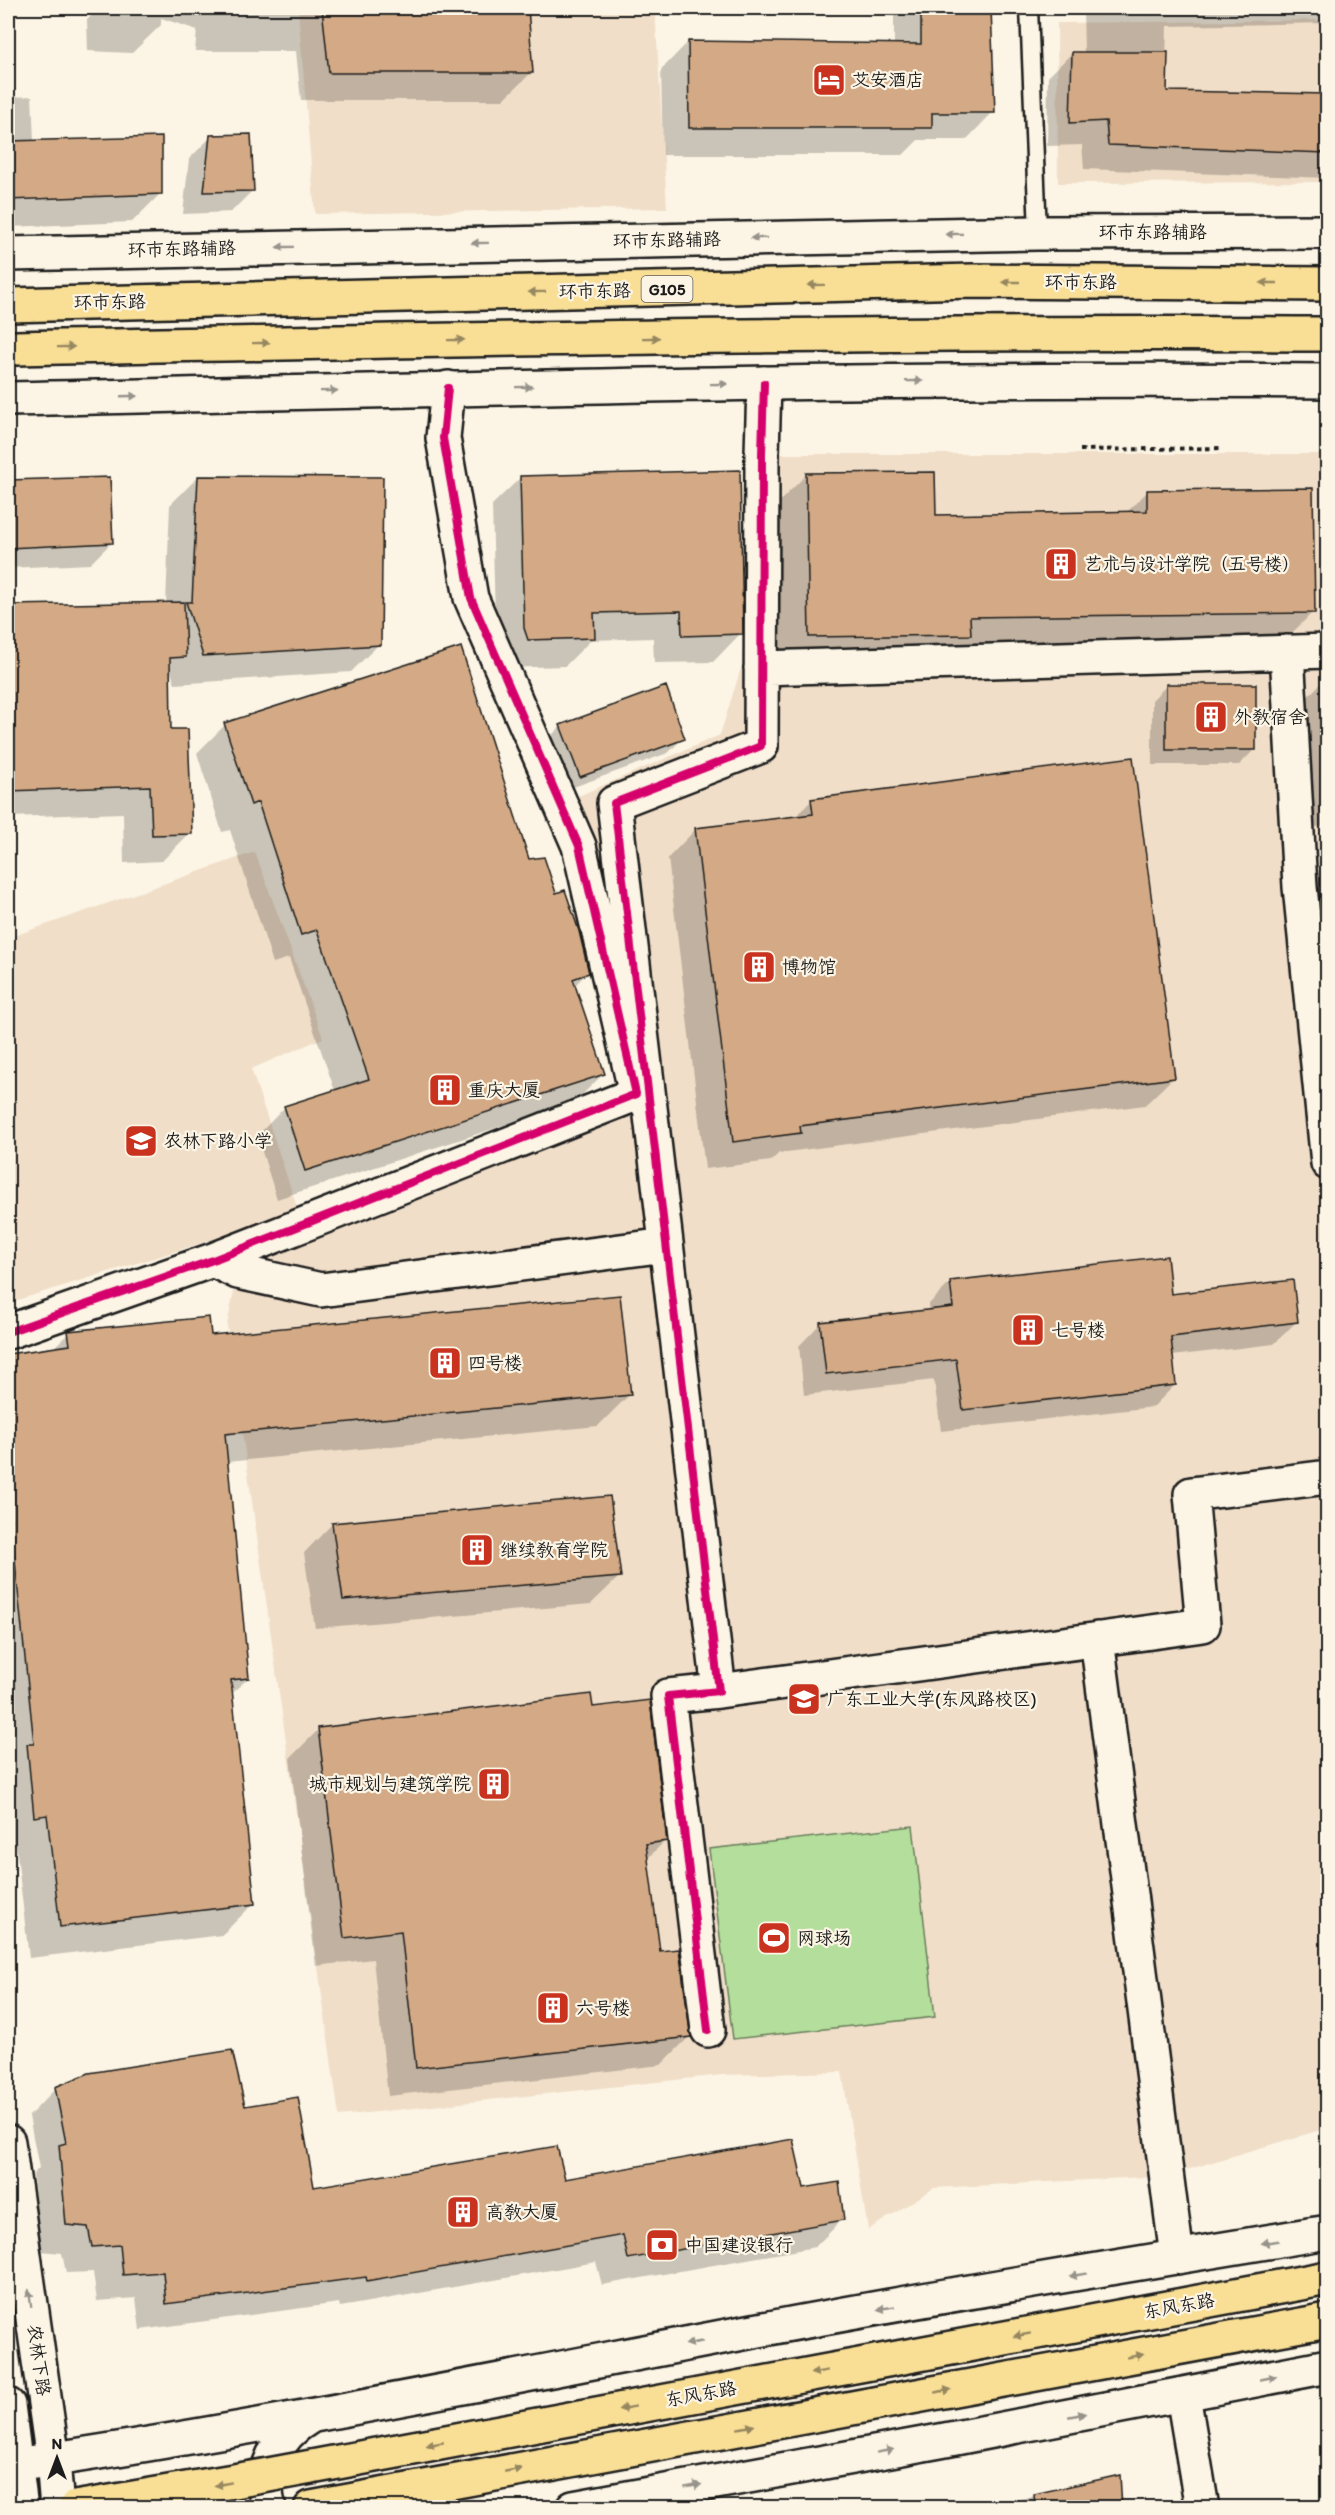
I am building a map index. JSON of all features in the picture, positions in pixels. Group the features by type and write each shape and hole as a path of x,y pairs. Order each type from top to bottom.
{"highway":[{"name":"环市东路","path":"8,305 973,282 1328,284"},
{"path":"8,348 1029,333 1328,334"},
{"name":"东风东路","path":"75,2508 263,2476 1328,2278"},
{"path":"310,2508 1328,2320"}],"street":[{"name":"环市东路辅路","path":"8,254 1038,233 1328,232"},
{"path":"8,399 764,383 1328,381"},
{"path":"719,1691 614,804 761,746 764,383"},
{"path":"8,1332 213,1260 636,1094 579,846 471,598 443,438 448,388"},
{"path":"761,668 1328,651"},
{"path":"1287,652 1300,887 1328,1162"},
{"path":"213,1260 238,1272 321,1290 666,1245"},
{"path":"708,2030 668,1696 1203,1625 1191,1494 1328,1477"},
{"path":"1097,1639 1177,2257"},
{"name":"农林下路","path":"8,2142 53,2460 57,2508"},
{"path":"12,2466 308,2418 747,2332 1328,2232"},
{"path":"573,2508 1328,2366"},
{"path":"1183,2395 1202,2508"},
{"name":"农林下路","path":"8,2405 12,2466 21,2508"},
{"path":"269,2508 267,2486 274,2453 281,2440 295,2425 308,2418"}],"lane":[{"path":"1029,8 1038,233"}],"path":[{"path":"1080,450 1224,448"}],"shaded area":[{"path":"298,8 655,8 667,208 315,214"},
{"path":"1327,20 1327,182 1058,183 1057,23"},
{"name":"广东工业大学(东风路校区)","path":"762,454 1327,454 1327,2128 1166,2176 934,2188 868,2230 842,2072 722,2075 339,2116 227,1325 238,1272 256,1256 644,1109 576,797 720,735 747,649 743,458"},
{"name":"农林下路小学","path":"255,852 323,1038 251,1069 299,1213 8,1303 8,938"}],"green space":[{"path":"913,1826 935,2017 733,2039 709,1849"}],"building":[{"path":"322,8 528,8 533,73 329,73"},
{"path":"921,8 991,8 995,113 932,113 932,128 689,128 688,41 921,44"},
{"path":"1072,52 1168,52 1167,91 1328,94 1328,153 1108,145 1106,121 1070,123"},
{"path":"251,134 254,191 204,192 210,135"},
{"path":"162,137 162,194 8,200 8,141"},
{"path":"740,470 743,634 682,636 681,611 594,613 595,638 528,640 524,628 520,476"},
{"name":"艺术与设计学院（五号楼）","path":"935,472 936,515 1147,511 1147,490 1313,488 1315,613 970,617 971,635 809,637 806,473"},
{"path":"198,476 383,477 381,645 203,656 186,602 192,602"},
{"path":"110,477 113,543 8,548 8,480"},
{"path":"184,602 186,657 170,658 171,729 188,729 192,834 152,835 150,786 8,791 8,605"},
{"path":"461,647 529,859 544,857 556,893 565,890 579,931 589,973 573,979 605,1074 305,1171 284,1106 369,1079 317,930 301,935 258,802 251,805 224,723"},
{"name":"外教宿舍","path":"1166,684 1256,684 1256,750 1166,750"},
{"path":"666,686 685,739 580,777 560,725"},
{"path":"1133,757 1175,1078 800,1126 801,1133 733,1142 695,828 813,814 811,799"},
{"name":"七号楼","path":"1167,1256 1171,1294 1293,1280 1298,1322 1171,1337 1176,1385 963,1410 956,1359 826,1374 820,1322 953,1307 950,1281"},
{"path":"620,1295 631,1395 225,1434 249,1678 231,1680 255,1904 60,1927 47,1815 34,1817 27,1744 34,1744 8,1495 8,1354 70,1345 68,1331 209,1317 211,1335"},
{"name":"继续教育学院","path":"610,1496 621,1577 343,1600 332,1523"},
{"name":"城市规划与建筑学院","path":"591,1694 593,1707 650,1700 667,1841 646,1844 660,1951 679,1949 691,2037 416,2068 401,1931 344,1938 318,1728"},
{"path":"232,2050 245,2106 298,2097 314,2187 557,2146 565,2179 793,2139 804,2188 839,2182 844,2220 628,2259 623,2235 367,2281 366,2277 166,2304 163,2272 123,2275 120,2245 92,2247 88,2227 66,2225 59,2145 66,2143 55,2087 89,2073"},
{"path":"1120,2475 1122,2508 1035,2508 1034,2494"}],"cycle path":[{"path":"708,2030 668,1696 719,1691 614,803 761,746 764,383"},
{"path":"8,1332 213,1260 636,1094 579,846 471,598 443,438 448,388"}],"place":[{"name":"艾安酒店","path":"829,80"},
{"name":"艺术与设计学院（五号楼）","path":"1061,564"},
{"name":"外教宿舍","path":"1211,717"},
{"name":"博物馆","path":"759,967"},
{"name":"重庆大厦","path":"445,1090"},
{"name":"农林下路小学","path":"141,1141"},
{"name":"七号楼","path":"1028,1330"},
{"name":"四号楼","path":"445,1363"},
{"name":"继续教育学院","path":"477,1550"},
{"name":"广东工业大学(东风路校区)","path":"804,1699"},
{"name":"城市规划与建筑学院","path":"494,1784"},
{"name":"网球场","path":"774,1938"},
{"name":"六号楼","path":"553,2008"},
{"name":"高教大厦","path":"463,2212"},
{"name":"中国建设银行","path":"662,2245"}]}
